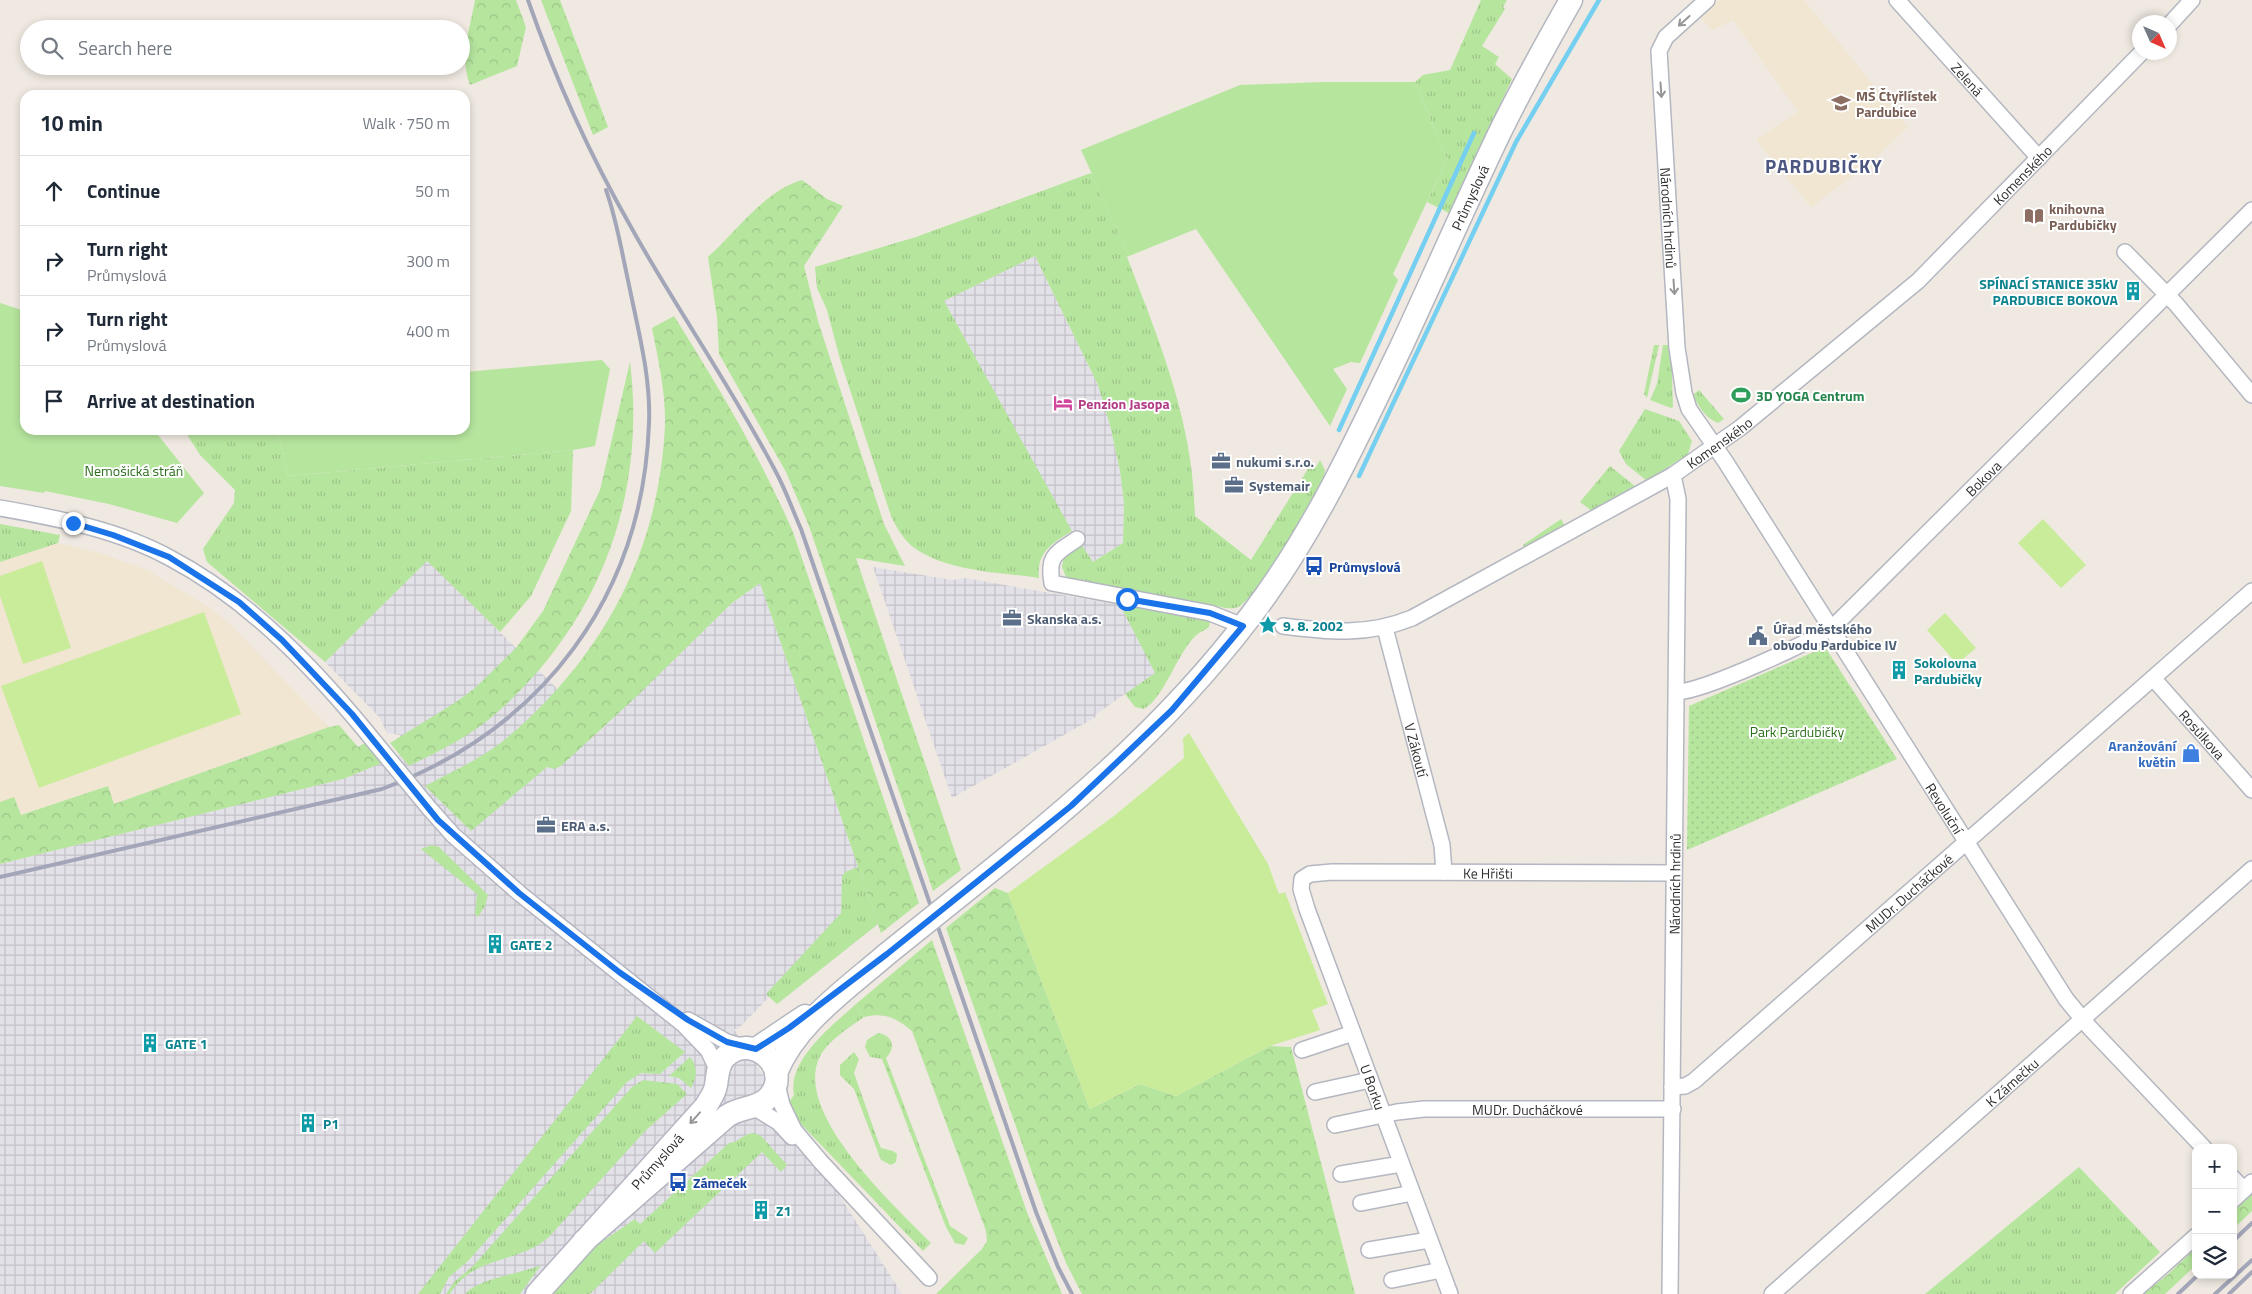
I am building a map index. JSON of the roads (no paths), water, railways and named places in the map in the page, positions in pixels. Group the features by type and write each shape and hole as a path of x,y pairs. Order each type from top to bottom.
{"main road":[{"name":"Průmyslová","path":"537,1294 706,1106 714,1092 717,1074 726,1056 735,1050 751,1048 789,1028 887,954 1064,811 1139,743 1196,684 1243,626 1284,568 1330,493 1419,308 1500,132 1571,0"},
{"name":"Průmyslová","path":"584,1240 727,1116 769,1097 788,1050 815,1019 887,954"},
{"path":"751,1048 770,1059 776,1076"},
{"path":"717,1074 718,1088 725,1098 734,1105 749,1107"}],"street":[{"name":"Národních hrdinů","path":"1708,0 1666,37 1659,51 1679,362 1684,393 1689,409 1715,447"},
{"name":"Zelená","path":"1897,0 2039,158"},
{"path":"2177,16 2192,0"},
{"name":"Komenského","path":"1283,626 1336,632 1385,628 1431,609 1673,475 1715,447 1918,281 2134,60"},
{"name":"Bokova","path":"1677,692 1696,688 1768,658 1830,629 2252,210"},
{"path":"2125,252 2166,294 2252,395"},
{"name":"Revoluční","path":"1715,447 1965,843 2066,999 2082,1020 2200,1144"},
{"name":"Národních hrdinů","path":"1670,1294 1678,500 1673,475"},
{"path":"0,508 73,523 113,535 169,557 239,602 282,640 352,714 452,835 519,893 702,1041 712,1057 717,1074"},
{"path":"1077,539 1057,553 1051,560 1052,583 1210,613 1243,626"},
{"name":"MUDr. Ducháčkové","path":"1672,1087 1694,1082 2252,591"},
{"name":"V Zákoutí","path":"1385,628 1442,845 1444,872"},
{"name":"Rosůlkova","path":"2153,678 2252,790"},
{"name":"K Zámečku","path":"1772,1294 2252,869"},
{"name":"Ke Hřišti","path":"1302,879 1318,872 1674,873"},
{"name":"U Borku","path":"1302,879 1301,888 1308,909 1450,1294"},
{"path":"619,972 710,1033 734,1045 751,1048"},
{"path":"1302,1050 1353,1033"},
{"path":"776,1076 782,1105 794,1130 821,1162 929,1278"},
{"path":"1315,1092 1370,1080"},
{"path":"749,1107 778,1122 821,1162"},
{"name":"MUDr. Ducháčkové","path":"1335,1125 1384,1117 1397,1112 1424,1110 1672,1109"},
{"path":"1341,1174 1401,1164"},
{"path":"1361,1204 1412,1193"},
{"path":"1369,1250 1430,1240"},
{"path":"2131,1294 2192,1240"},
{"path":"1392,1280 1441,1270"}],"waterway":[{"path":"1359,476 1516,142 1599,0"},
{"path":"1339,430 1474,133"}],"railway":[{"path":"528,0 574,116 601,172 649,258 760,442 777,474 801,529 1036,1212 1058,1267 1072,1294"},
{"path":"0,877 382,789 439,763 491,731 536,692 574,648 604,599 627,545 642,486 649,423 646,371 619,237 606,190"},
{"path":"2237,1237 2252,1223"},
{"path":"2215,1294 2252,1260"},
{"path":"2229,1294 2252,1272"},
{"path":"2178,1294 2194,1279"}],"place":[{"name":"MŠ Čtyřlístek Pardubice","path":"1841,103"},
{"name":"knihovna Pardubičky","path":"2034,216"},
{"name":"SPÍNACÍ STANICE 35kV PARDUBICE BOKOVA","path":"2133,291"},
{"name":"3D YOGA Centrum","path":"1741,395"},
{"name":"Penzion Jasopa","path":"1063,403"},
{"name":"nukumi s.r.o.","path":"1221,461"},
{"name":"Systemair","path":"1234,485"},
{"name":"Průmyslová","path":"1314,566"},
{"name":"Skanska a.s.","path":"1012,618"},
{"name":"9. 8. 2002","path":"1268,625"},
{"name":"Úřad městského obvodu Pardubice IV","path":"1758,636"},
{"name":"Sokolovna Pardubičky","path":"1899,670"},
{"name":"Aranžování květin","path":"2191,753"},
{"name":"ERA a.s.","path":"546,825"},
{"name":"GATE 2","path":"495,944"},
{"name":"GATE 1","path":"150,1043"},
{"name":"P1","path":"308,1123"},
{"name":"Zámeček","path":"678,1182"},
{"name":"Z1","path":"761,1210"}],"district":[{"name":"PARDUBIČKY","path":"1824,165"}],"park label":[{"name":"Nemošická stráň","path":"134,470"},
{"name":"Park Pardubičky","path":"1797,731"}]}
